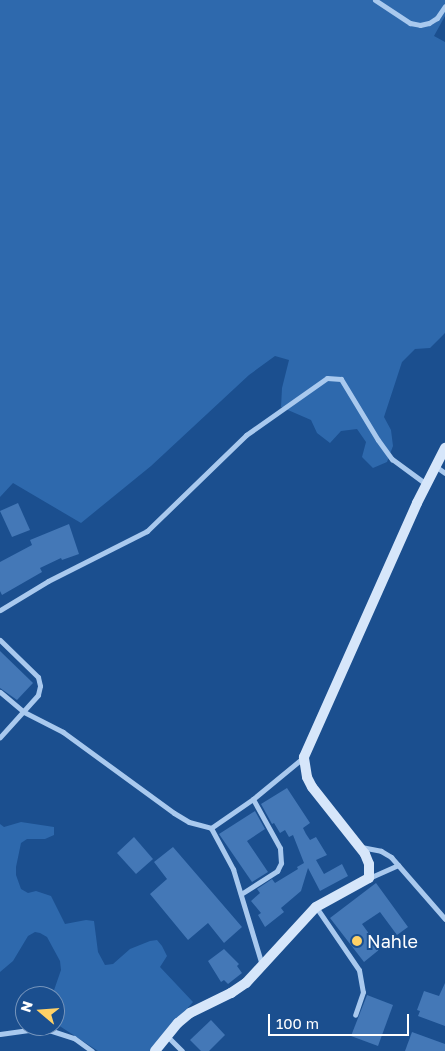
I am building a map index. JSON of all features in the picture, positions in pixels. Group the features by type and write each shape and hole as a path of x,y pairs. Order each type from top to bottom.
{"street":[{"path":"374,0 410,23 420,26 437,18 445,6"},
{"path":"0,610 48,581 147,531 246,435 326,378 341,379 378,440 392,459 426,484"},
{"path":"211,828 253,799 304,757 426,484 445,448"},
{"path":"435,466 445,474"},
{"path":"0,640 38,678 40,686 38,696 0,737"},
{"path":"0,692 24,712 63,732 182,818 211,828 233,869 262,965"},
{"path":"304,757 307,777 312,788 360,846 369,864 369,878"},
{"path":"241,894 277,871 281,863 280,848 253,799"},
{"path":"360,846 381,851 398,865 445,919"},
{"path":"155,1051 167,1035 190,1014 232,993 246,983 316,907 369,878 398,865"},
{"path":"316,907 359,970 363,992 355,1015"},
{"path":"0,1034 29,1030 52,1031 74,1038 92,1051"},
{"path":"167,1035 182,1051"}],"shaded area":[{"path":"0,0 445,0 445,16 434,36 445,42 445,333 430,348 415,349 402,362 384,417 391,430 393,446 387,462 373,468 362,457 366,442 357,429 341,431 330,443 317,433 311,420 281,407 282,388 289,360 275,356 249,375 151,466 81,523 13,483 0,497"},
{"path":"21,822 54,827 54,835 45,839 27,839 21,843 16,875 21,889 28,893 36,891 51,896 65,924 86,920 94,921 98,952 105,965 113,964 130,949 150,941 157,940 162,946 167,956 160,967 193,1002 150,1051 98,1051 65,1030 65,986 55,986 61,970 60,961 47,937 40,933 35,932 28,936 13,961 0,972 0,824 4,827"}],"building":[{"path":"18,503 30,530 12,537 0,511"},
{"path":"69,524 79,554 62,560 61,558 40,568 42,572 2,595 0,591 0,562 32,545 30,540"},
{"path":"0,651 33,683 17,700 0,688"},
{"path":"287,788 310,823 303,828 306,834 310,840 316,837 327,855 316,860 324,874 342,864 348,876 320,891 308,868 301,891 281,908 284,912 265,927 258,915 261,913 251,901 260,893 257,889 272,879 275,883 298,869 297,867 304,863 293,835 289,837 285,830 280,833 274,823 272,824 261,804"},
{"path":"255,811 265,829 247,841 268,872 252,882 219,834"},
{"path":"134,837 153,859 136,874 117,853"},
{"path":"173,847 242,927 224,943 208,923 188,940 150,894 167,879 154,862"},
{"path":"376,883 408,927 397,935 380,912 362,924 380,949 364,962 330,918"},
{"path":"224,949 239,964 237,966 242,973 228,984 224,980 221,982 208,961"},
{"path":"445,983 445,1026 418,1016 420,1011 417,1010 424,991 439,996"},
{"path":"367,995 393,1005 378,1046 351,1036"},
{"path":"211,1020 225,1035 209,1051 201,1051 190,1040"},
{"path":"412,1032 445,1044 445,1051 405,1051"}],"place":[{"name":"Nahle","path":"357,941"}]}
